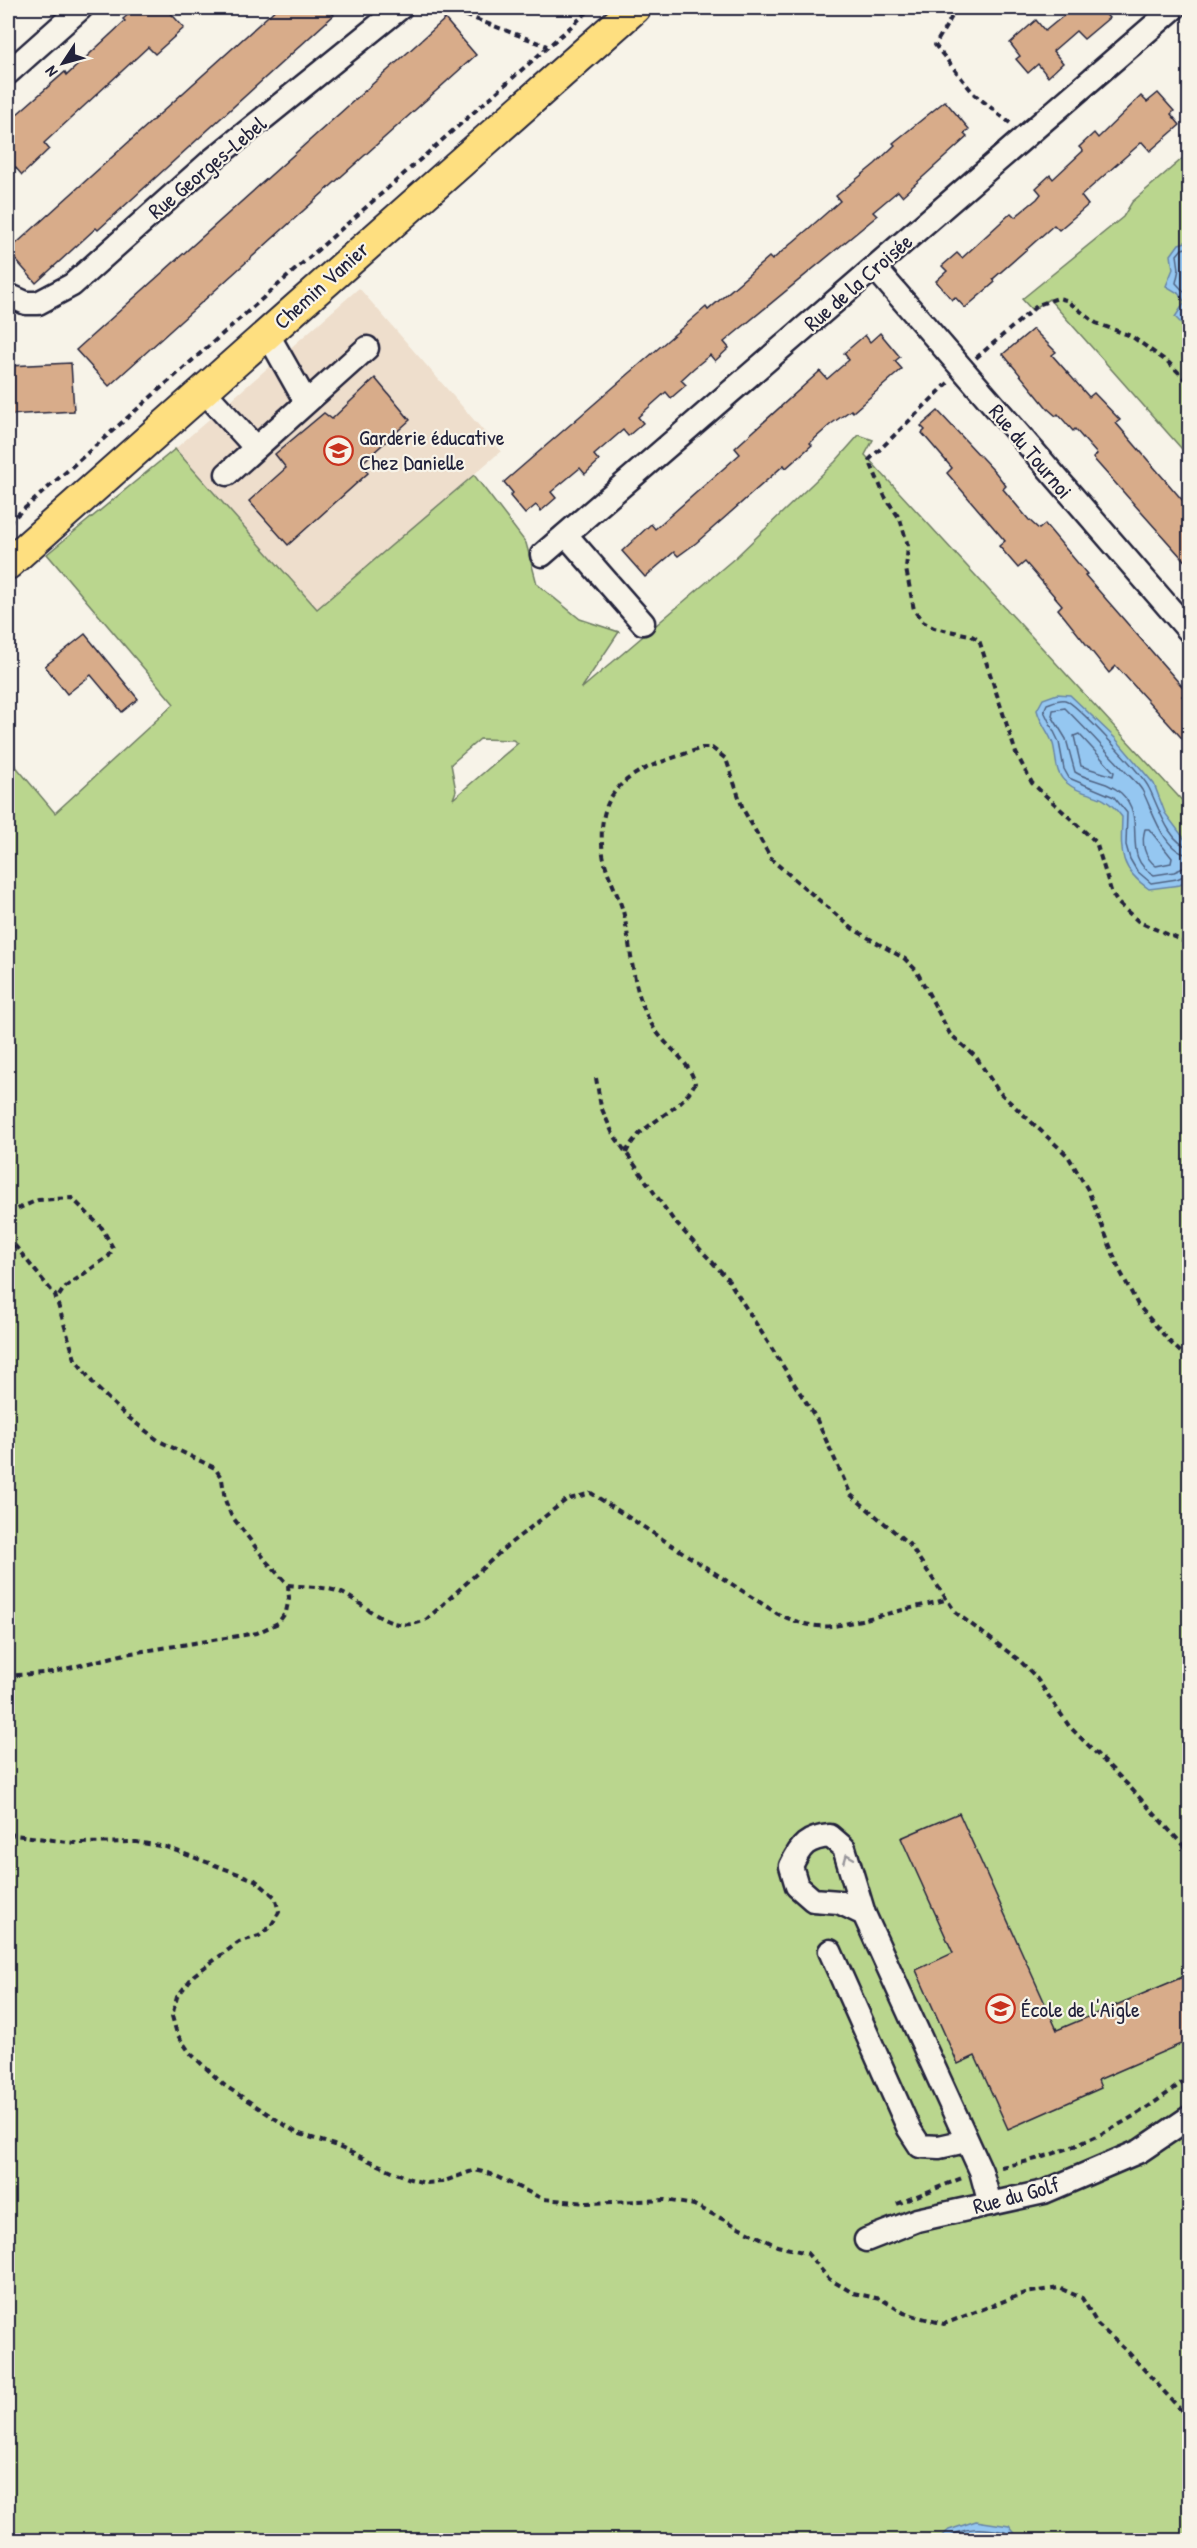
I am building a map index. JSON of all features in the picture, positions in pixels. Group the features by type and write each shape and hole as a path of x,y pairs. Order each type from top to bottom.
{"main road":[{"name":"Chemin Vanier","path":"11,553 203,390 635,8"}],"street":[{"path":"8,73 81,8"},
{"name":"Rue Georges-Lebel","path":"8,295 26,303 38,303 72,285 212,160 400,8"},
{"name":"Rue de la Croisée","path":"543,555 1174,8"},
{"name":"Rue du Tournoi","path":"875,268 1190,632"},
{"path":"267,333 306,402"},
{"path":"227,474 367,348"},
{"path":"203,390 255,447"},
{"path":"566,535 643,623"},
{"path":"864,1914 981,2171 990,2204"},
{"path":"830,1951 909,2129 920,2146 939,2147 966,2141"},
{"name":"Rue du Golf","path":"867,2240 896,2227 1044,2192 1140,2151 1190,2117"}],"path":[{"path":"446,8 547,46"},
{"path":"8,523 592,8"},
{"path":"957,8 935,45 974,94 1027,135"},
{"path":"1190,384 1169,363 1131,336 1096,323 1066,300 1058,298 1038,304 962,370 869,460 902,528 908,546 906,569 914,610 922,622 934,628 970,635 979,640 1016,753 1032,783 1095,842 1112,894 1118,903 1139,922 1190,944"},
{"path":"626,1153 632,1139 672,1112 688,1097 695,1083 691,1068 669,1047 653,1026 637,989 624,916 603,854 605,816 614,791 628,777 702,748 712,748 726,759 743,809 772,860 854,929 911,965 924,983 950,1034 976,1057 999,1092 1068,1156 1088,1190 1119,1269 1138,1305 1190,1361"},
{"path":"596,1078 601,1107 626,1153 674,1221 727,1278 816,1418 846,1488 859,1503 909,1544 945,1600 961,1617 1028,1669 1044,1687 1069,1726 1128,1785 1190,1853"},
{"path":"8,1213 38,1200 72,1198 110,1239 113,1248 109,1256 64,1288 56,1299"},
{"path":"8,1237 56,1299 75,1359 96,1387 124,1414 159,1441 215,1468 222,1479 225,1500 231,1515 288,1585 342,1593 397,1626 412,1626 427,1619 508,1545 566,1500 591,1493 778,1614 800,1624 823,1628 945,1600"},
{"path":"8,1676 52,1672 125,1654 257,1633 278,1623 286,1612 288,1585"},
{"path":"8,1834 75,1843 136,1842 166,1847 255,1880 275,1897 279,1912 271,1926 259,1936 239,1942 194,1975 177,1997 172,2016 177,2034 190,2053 224,2085 297,2133 334,2145 410,2179 425,2183 442,2182 475,2170 491,2174 543,2199 588,2203 664,2200 694,2205 777,2246 807,2253 828,2279 853,2293 881,2299 904,2313 944,2324 1025,2293 1059,2288 1082,2298 1098,2325 1128,2352 1190,2420"},
{"path":"896,2227 890,2208 910,2197 981,2171 1030,2162 1099,2137 1149,2108 1190,2076"}],"shaded area":[{"name":"Garderie éducative Chez Danielle","path":"359,288 501,451 317,610 175,449"}],"green space":[{"path":"1189,153 1189,457 1049,299 1032,310 1022,299 1123,217 1132,202"},
{"path":"859,435 873,440 865,455 1189,808 1189,2540 8,2540 8,757 55,813 174,704 47,554 175,449 317,609 474,475 526,543 537,584 580,619 619,632 581,689 736,557 835,462","holes":["480,739 513,740 518,743 453,799 456,791 451,764"]}],"water":[{"path":"1190,241 1189,331 1175,317 1185,302 1178,293 1166,286 1173,269 1171,255 1179,244"},
{"path":"1057,694 1070,695 1115,738 1154,784 1165,813 1189,845 1189,877 1180,885 1149,889 1139,881 1132,874 1124,858 1121,839 1122,817 1107,802 1074,788 1060,775 1053,744 1037,710 1043,699"},
{"path":"976,2521 1009,2526 1020,2540 937,2540 949,2530"}],"building":[{"path":"136,8 166,8 184,28 155,54 148,47 44,143 49,149 22,175 8,159 8,122 65,72 67,75"},
{"path":"277,8 326,8 334,15 98,230 96,228 36,283 8,251"},
{"path":"1073,8 1100,8 1109,18 1084,39 1076,31 1053,51 1063,63 1048,77 1038,64 1028,73 1016,59 1020,56 1010,43 1036,20 1045,31"},
{"path":"445,19 476,55 109,386 76,350"},
{"path":"1158,93 1174,111 1171,114 1180,125 1150,151 1142,142 1081,196 1088,205 1059,230 1054,225 993,279 995,282 965,308 955,297 952,300 936,281 947,271 942,266 957,253 962,258 1011,213 1015,217 1037,199 1041,194 1036,188 1050,175 1053,179 1083,151 1079,147 1094,133 1098,138 1141,96 1147,102"},
{"path":"945,101 969,129 964,134 967,137 902,196 898,191 886,201 873,212 877,216 724,342 729,348 715,361 710,355 694,368 681,380 686,385 671,398 666,392 638,417 643,423 628,436 623,430 594,455 599,461 585,474 580,468 551,492 556,498 541,511 536,505 525,514 510,496 513,493 504,482 706,307 708,310 769,257 772,260 807,230 840,201 836,196 875,164 895,145 893,143"},
{"path":"1033,329 1056,352 1052,355 1089,397 1094,393 1120,420 1116,423 1190,509 1190,567 1093,458 1097,454 1075,429 1073,431 1058,414 1056,416 1048,409 1003,354"},
{"path":"880,333 900,357 895,361 902,369 853,412 851,410 831,424 786,468 784,465 696,543 678,556 674,552 645,577 622,551 651,524 655,529 740,454 735,448 820,371 827,379 849,360 844,353 865,335 870,342"},
{"path":"71,363 74,411 8,415 8,366"},
{"path":"375,378 410,420 362,463 368,473 288,545 249,501 286,468 275,454 324,413 332,419"},
{"path":"938,411 996,473 1006,486 1003,489 1029,520 1039,529 1045,524 1087,574 1085,575 1187,692 1182,696 1190,705 1190,747 1116,666 1109,673 1058,609 1062,605 1025,562 1018,568 999,546 1005,541 947,473 952,468 922,433 925,430 921,426"},
{"path":"85,634 138,699 122,712 91,675 67,694 45,666"},
{"name":"École de l'Aigle","path":"959,1813 1057,2030 1190,1974 1190,2040 1098,2080 1101,2088 1008,2129 975,2056 958,2064 916,1970 953,1953 901,1838"}],"place":[{"name":"Garderie éducative Chez Danielle","path":"338,450"},
{"name":"École de l'Aigle","path":"1000,2009"}]}
